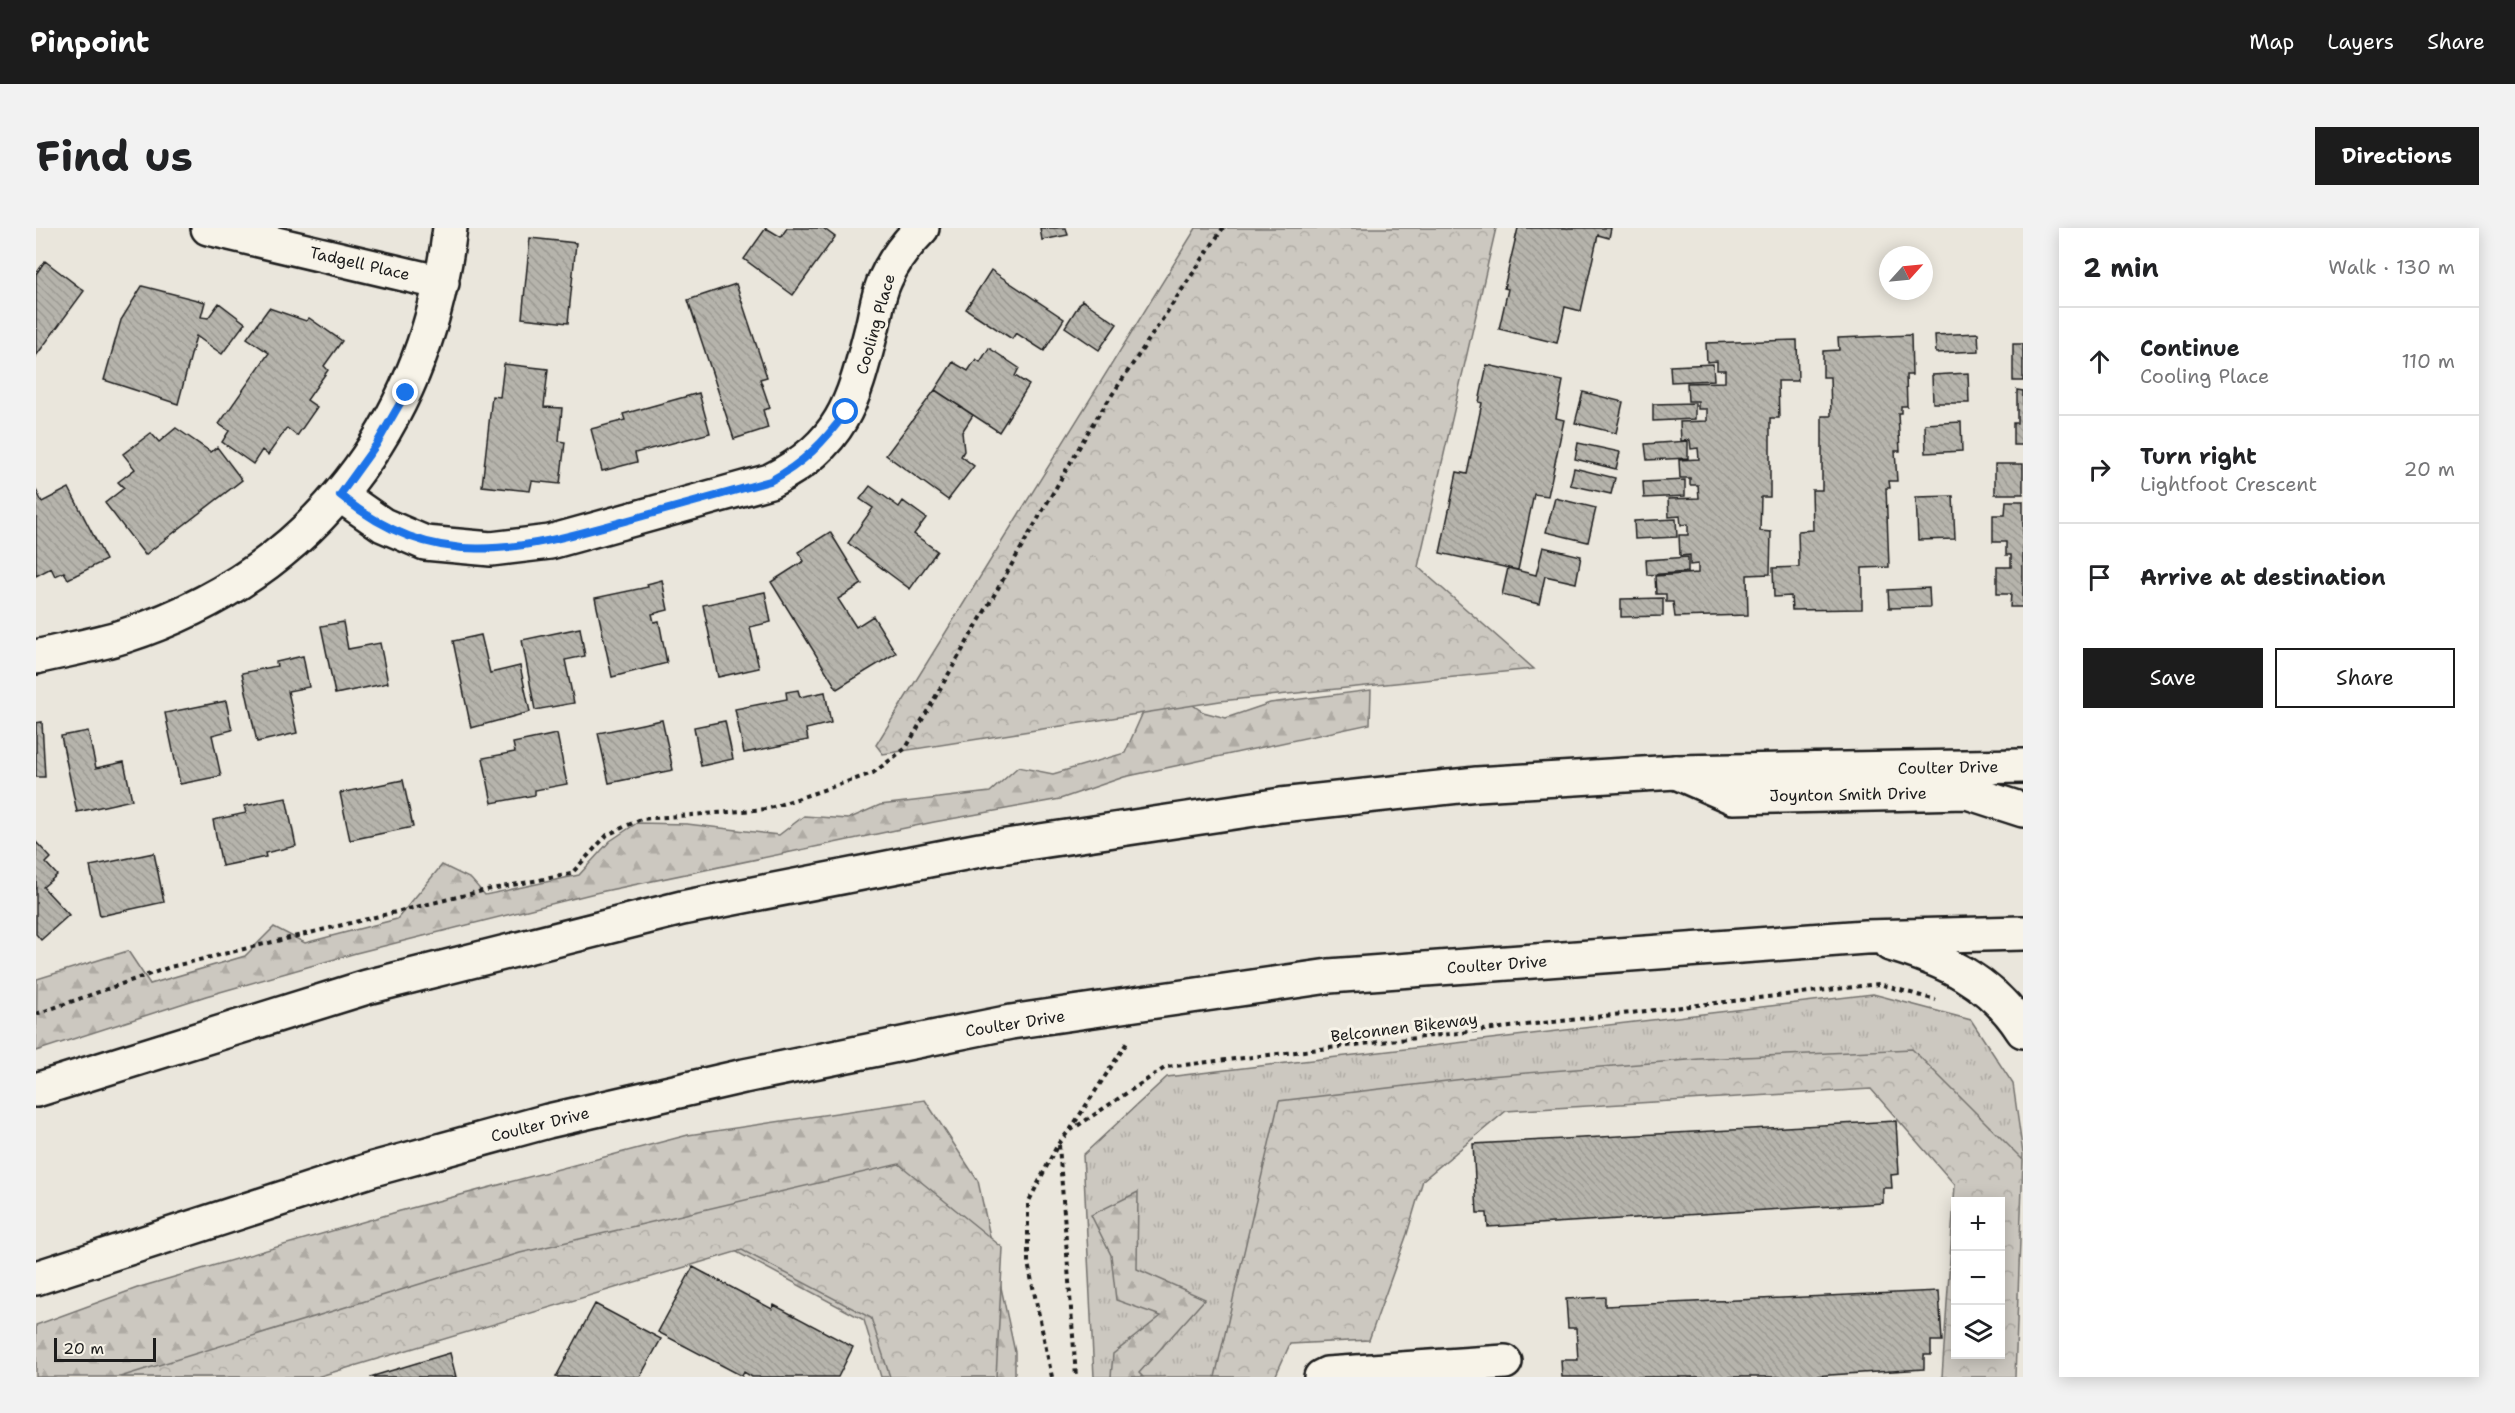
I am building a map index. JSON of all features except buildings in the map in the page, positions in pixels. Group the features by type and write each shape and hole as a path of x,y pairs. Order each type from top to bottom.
{"main road":[{"name":"Tadgell Place","path":"208,228 442,283"},
{"path":"36,657 124,636 182,612 237,583 289,548 340,495 376,445 406,393 436,310 450,228"},
{"name":"Cooling Place","path":"340,495 383,525 425,543 491,549 550,542 770,481 789,471 822,445 846,412 855,394 884,282 900,250 922,228"},
{"name":"Coulter Drive","path":"36,1090 367,987 682,908 957,854 1281,805 1477,784 1676,772 2023,766"},
{"name":"Joynton Smith Drive","path":"1676,772 1733,797 1967,792 2023,810"},
{"name":"Coulter Drive","path":"36,1278 373,1169 548,1121 744,1076 1011,1022 1329,976 1865,937 2023,933"},
{"path":"1865,937 1925,954 1986,986 2023,1031"},
{"path":"1321,1377 1327,1374 1505,1362"}],"path":[{"path":"36,1014 170,967 486,890 571,874 607,835 641,819 767,809 873,773 906,748 1092,425 1223,228"},
{"name":"Belconnen Bikeway","path":"1052,1377 1028,1263 1028,1203 1058,1144 1068,1132 1166,1066 1879,984 1944,1002"},
{"path":"1068,1132 1153,1002"},
{"path":"1058,1144 1076,1377"}],"green space":[{"path":"1196,228 1496,228 1418,567 1534,669 1220,701 883,754 876,745"},
{"path":"1371,690 1370,724 1124,777 1060,799 934,822 595,893 356,953 206,996 36,1051 37,979 128,951 150,984 245,956 274,927 305,943 397,919 442,865 471,879 485,895 579,875 610,841 637,823 687,824 779,835 804,816 848,819 880,805 990,792 1018,767 1053,774 1125,753 1148,701 1184,699 1203,712 1226,718 1270,703"},
{"path":"1873,994 1971,1020 2013,1084 2023,1154 2012,1377 2003,1359 2005,1359 2005,1197 1997,1197 1903,1054 1479,1095 1253,1377 1094,1377 1083,1155 1167,1077"},
{"path":"1912,1049 2023,1160 2015,1377 1942,1377 1951,1244 1951,1359 2005,1359 2005,1197 1954,1197 1955,1185 1871,1089 1506,1111 1423,1180 1407,1234 1369,1340 1290,1344 1275,1377 1215,1377 1279,1101 1489,1076 1700,1059"},
{"path":"925,1100 978,1181 1015,1352 1015,1377 881,1377 864,1320 735,1251 311,1377 36,1377 36,1325 140,1287 400,1211 688,1135"},
{"path":"899,1164 1003,1248 996,1377 890,1377 871,1318 742,1250 317,1377 120,1377 520,1253"},
{"path":"1138,1192 1137,1269 1205,1299 1139,1373 1143,1377 1111,1377 1113,1354 1161,1316 1116,1300 1111,1255 1091,1215"}],"route":[{"path":"406,393 376,445 340,495 383,525 425,543 491,549 520,548 550,542 770,481 789,471 822,445 846,412"}]}
